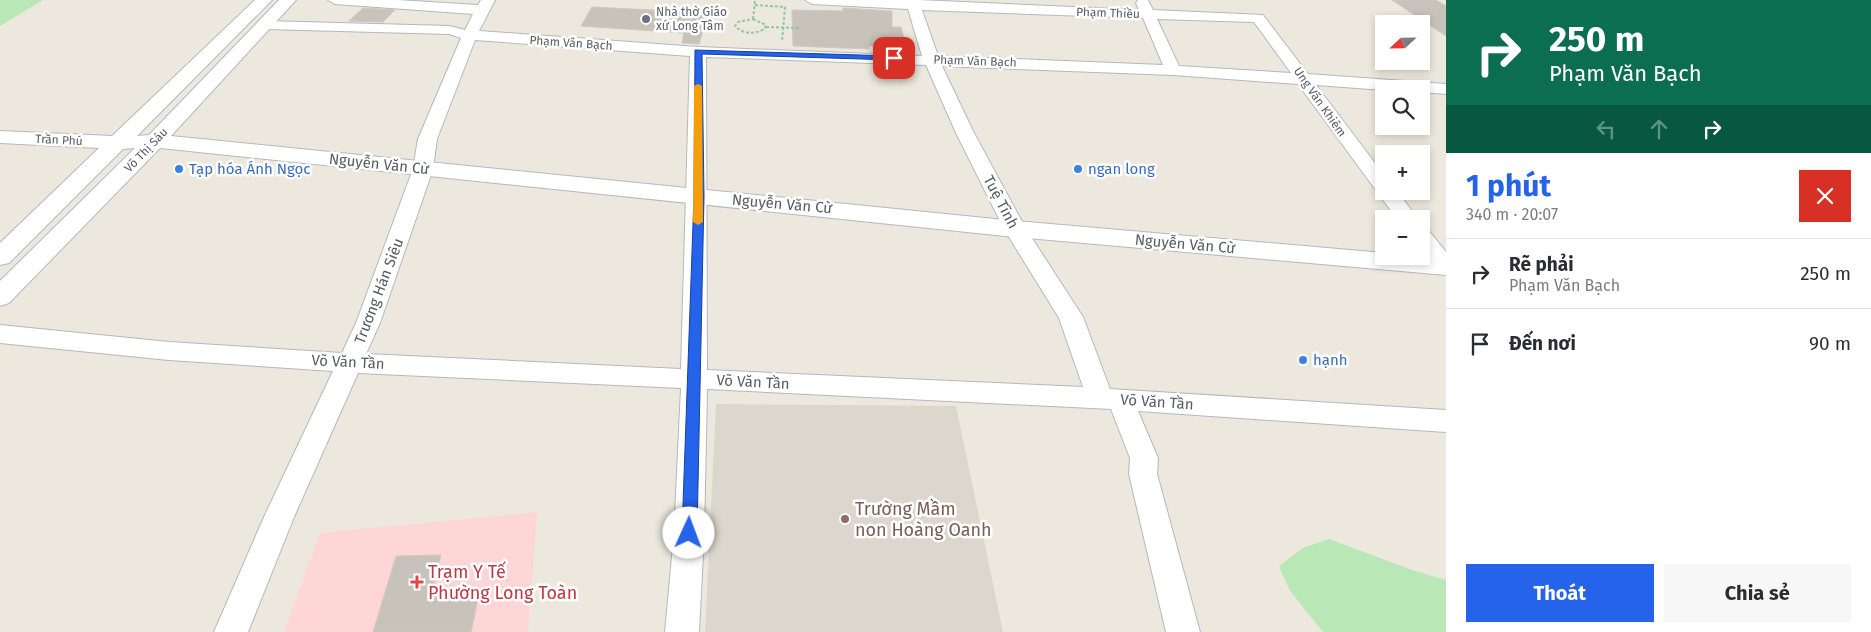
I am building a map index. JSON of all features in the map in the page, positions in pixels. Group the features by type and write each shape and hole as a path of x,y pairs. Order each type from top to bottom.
{"main road":[{"name":"Võ Thị Sáu","path":"0,258 264,0"},
{"name":"Võ Thị Sáu","path":"0,297 155,141 288,0"},
{"name":"Trần Phú","path":"0,137 119,143"},
{"name":"Nguyễn Văn Cừ","path":"119,143 155,141 1015,229 1441,267"}],"street":[{"path":"335,0 484,5"},
{"name":"Phạm Thiều","path":"812,0 1255,17"},
{"path":"1142,0 1173,70"},
{"name":"Tuệ Tĩnh","path":"912,3 931,59 965,133 1015,229 1071,317 1110,399 1144,458 1143,474 1183,632"},
{"name":"Trương Hán Siêu","path":"231,632 279,517 351,363 380,294 423,168 422,154 468,35 484,5"},
{"name":"Ung Văn Khiêm","path":"1255,17 1261,21 1303,77 1353,150 1375,178"},
{"name":"Phạm Văn Bạch","path":"266,24 449,30 468,35 698,52 931,59 1173,70 1303,77 1446,89"},
{"path":"682,632 688,572 694,379 699,196 698,52"},
{"name":"Ung Văn Khiêm","path":"1393,200 1401,210"},
{"path":"1430,250 1441,267 1446,285"},
{"name":"Võ Văn Tần","path":"0,334 168,351 351,363 1110,399 1446,421"}],"path":[{"path":"753,20 755,1"},
{"path":"755,5 785,7 780,54"},
{"path":"766,27 764,23 753,20 738,22 735,26 742,32 753,33 762,31 766,27 802,28"}],"shaded area":[{"name":"Trường Mầm non Hoàng Oanh","path":"716,404 956,406 1003,632 705,632"},
{"name":"Trạm Y Tế Phường Long Toàn","path":"537,512 528,632 284,632 320,533"}],"green space":[{"path":"0,0 43,0 0,26"},
{"path":"1329,539 1412,570 1446,580 1446,632 1323,632 1290,591 1279,566 1303,548"}],"building":[{"path":"1392,0 1436,0 1446,6 1446,36 1430,25 1430,15 1414,15"},
{"name":"Nhà thờ Giáo xứ Long Tâm","path":"592,7 709,12 699,44 682,43 684,33 581,26"},
{"path":"363,8 395,10 383,22 349,21"},
{"path":"843,8 892,11 892,27 901,27 906,48 869,46 869,49 793,46 792,10 843,11"},
{"path":"441,555 431,596 479,594 471,632 373,632 396,556"}],"slow traffic":[{"path":"698,86 698,222"}],"place":[{"name":"Nhà thờ Giáo xứ Long Tâm","path":"646,19"},
{"name":"Tạp hóa Ánh Ngọc","path":"179,169"},
{"name":"ngan long","path":"1078,169"},
{"name":"hạnh","path":"1303,360"},
{"name":"Trường Mầm non Hoàng Oanh","path":"845,519"},
{"name":"Trạm Y Tế Phường Long Toàn","path":"417,582"}],"route":[{"path":"689,533 699,196 698,52 894,58"}]}
